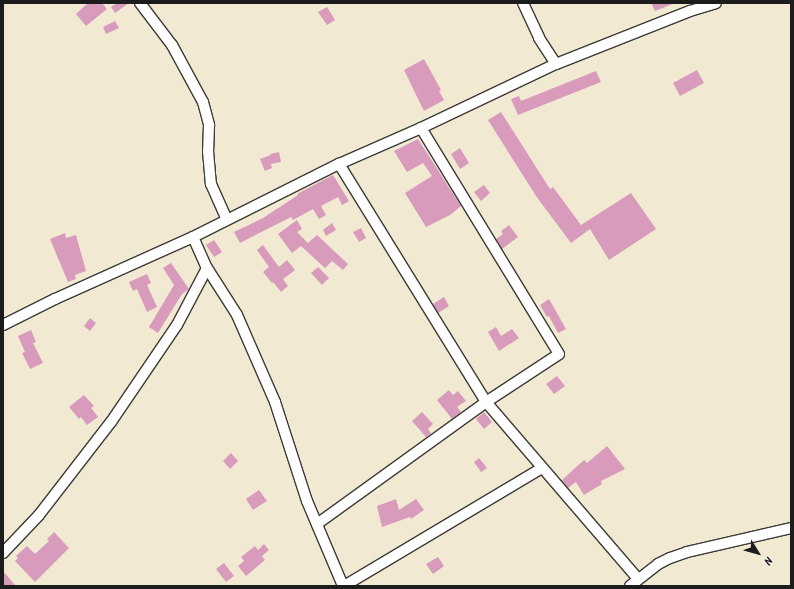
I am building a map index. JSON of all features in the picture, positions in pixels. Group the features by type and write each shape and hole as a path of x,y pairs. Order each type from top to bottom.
{"street":[{"path":"140,3 172,45 203,102 209,125 208,152 211,184 227,220"},
{"path":"523,3 539,38 556,64"},
{"path":"3,325 55,299 193,237 339,164 420,128 556,64 690,11 716,3"},
{"path":"317,524 486,402 560,354 420,128"},
{"path":"339,164 486,402 542,468 634,583 658,564 687,552 791,528"},
{"path":"193,237 207,268 237,315 276,402 307,501 344,586 542,468"},
{"path":"3,553 40,515 111,422 177,325 207,268"}],"building":[{"path":"88,3 102,3 107,9 86,26 76,14"},
{"path":"117,3 129,3 115,13 111,7"},
{"path":"651,3 675,3 655,11"},
{"path":"327,7 335,20 327,25 318,12"},
{"path":"115,21 119,28 106,34 103,27"},
{"path":"424,59 441,90 439,91 444,100 424,111 404,70"},
{"path":"697,70 704,83 680,96 673,83"},
{"path":"596,71 601,82 518,115 511,99 519,96 521,101"},
{"path":"501,112 550,189 553,187 581,225 631,193 656,229 609,260 590,229 571,243 536,196 488,120"},
{"path":"418,139 461,206 450,215 426,227 405,193 432,176 423,163 407,172 394,151"},
{"path":"460,148 469,163 460,169 451,154"},
{"path":"279,152 281,162 271,164 272,168 265,171 260,159 271,155 270,154"},
{"path":"333,175 349,201 342,205 338,197 321,206 326,215 319,219 313,209 293,220 291,217 240,243 234,232 263,218 298,195 297,194"},
{"path":"484,185 490,193 481,201 474,192"},
{"path":"297,220 302,229 297,232 308,243 317,235 348,264 343,270 332,261 325,268 301,246 292,253 278,234"},
{"path":"332,223 336,230 326,236 323,230"},
{"path":"509,225 518,237 502,249 496,239 503,234 501,231"},
{"path":"361,228 366,238 359,242 353,232"},
{"path":"65,233 66,238 76,235 86,271 75,275 76,279 68,282 50,239"},
{"path":"214,240 222,252 214,257 206,245"},
{"path":"263,245 279,267 287,260 295,270 283,279 288,286 281,292 263,272 269,267 257,250"},
{"path":"171,263 189,289 182,294 158,333 149,327 174,285 163,268"},
{"path":"318,267 329,278 322,285 311,273"},
{"path":"147,274 151,283 147,285 157,307 147,312 137,289 133,291 129,282"},
{"path":"444,297 449,306 438,313 433,304"},
{"path":"549,299 566,329 558,333 549,316 547,317 540,305"},
{"path":"90,318 96,323 90,331 84,326"},
{"path":"496,327 501,336 512,329 519,338 499,351 488,332"},
{"path":"31,330 36,342 33,343 43,363 30,369 22,353 25,352 18,336"},
{"path":"557,376 565,386 554,394 546,384"},
{"path":"449,390 453,395 458,391 466,401 457,407 461,412 452,419 437,400"},
{"path":"84,395 94,406 91,408 98,417 87,425 81,417 79,419 69,407"},
{"path":"422,412 433,424 428,429 431,433 426,437 412,421"},
{"path":"484,412 492,422 484,429 476,419"},
{"path":"607,446 625,469 601,481 602,484 584,495 576,482 568,488 562,480 584,460 587,463"},
{"path":"231,453 238,461 230,469 223,461"},
{"path":"479,458 487,468 481,472 474,462"},
{"path":"259,490 267,501 253,510 246,499"},
{"path":"396,499 399,510 416,499 424,510 411,519 410,517 382,527 377,506"},
{"path":"54,532 69,548 35,582 15,561 18,558 16,556 27,546 35,554 49,541 47,539"},
{"path":"264,544 269,550 262,556 265,560 246,576 238,566 244,561 241,557 255,546 258,550"},
{"path":"438,557 444,566 433,574 426,564"},
{"path":"224,563 234,576 226,582 216,569"},
{"path":"3,571 16,586 3,586"}]}
